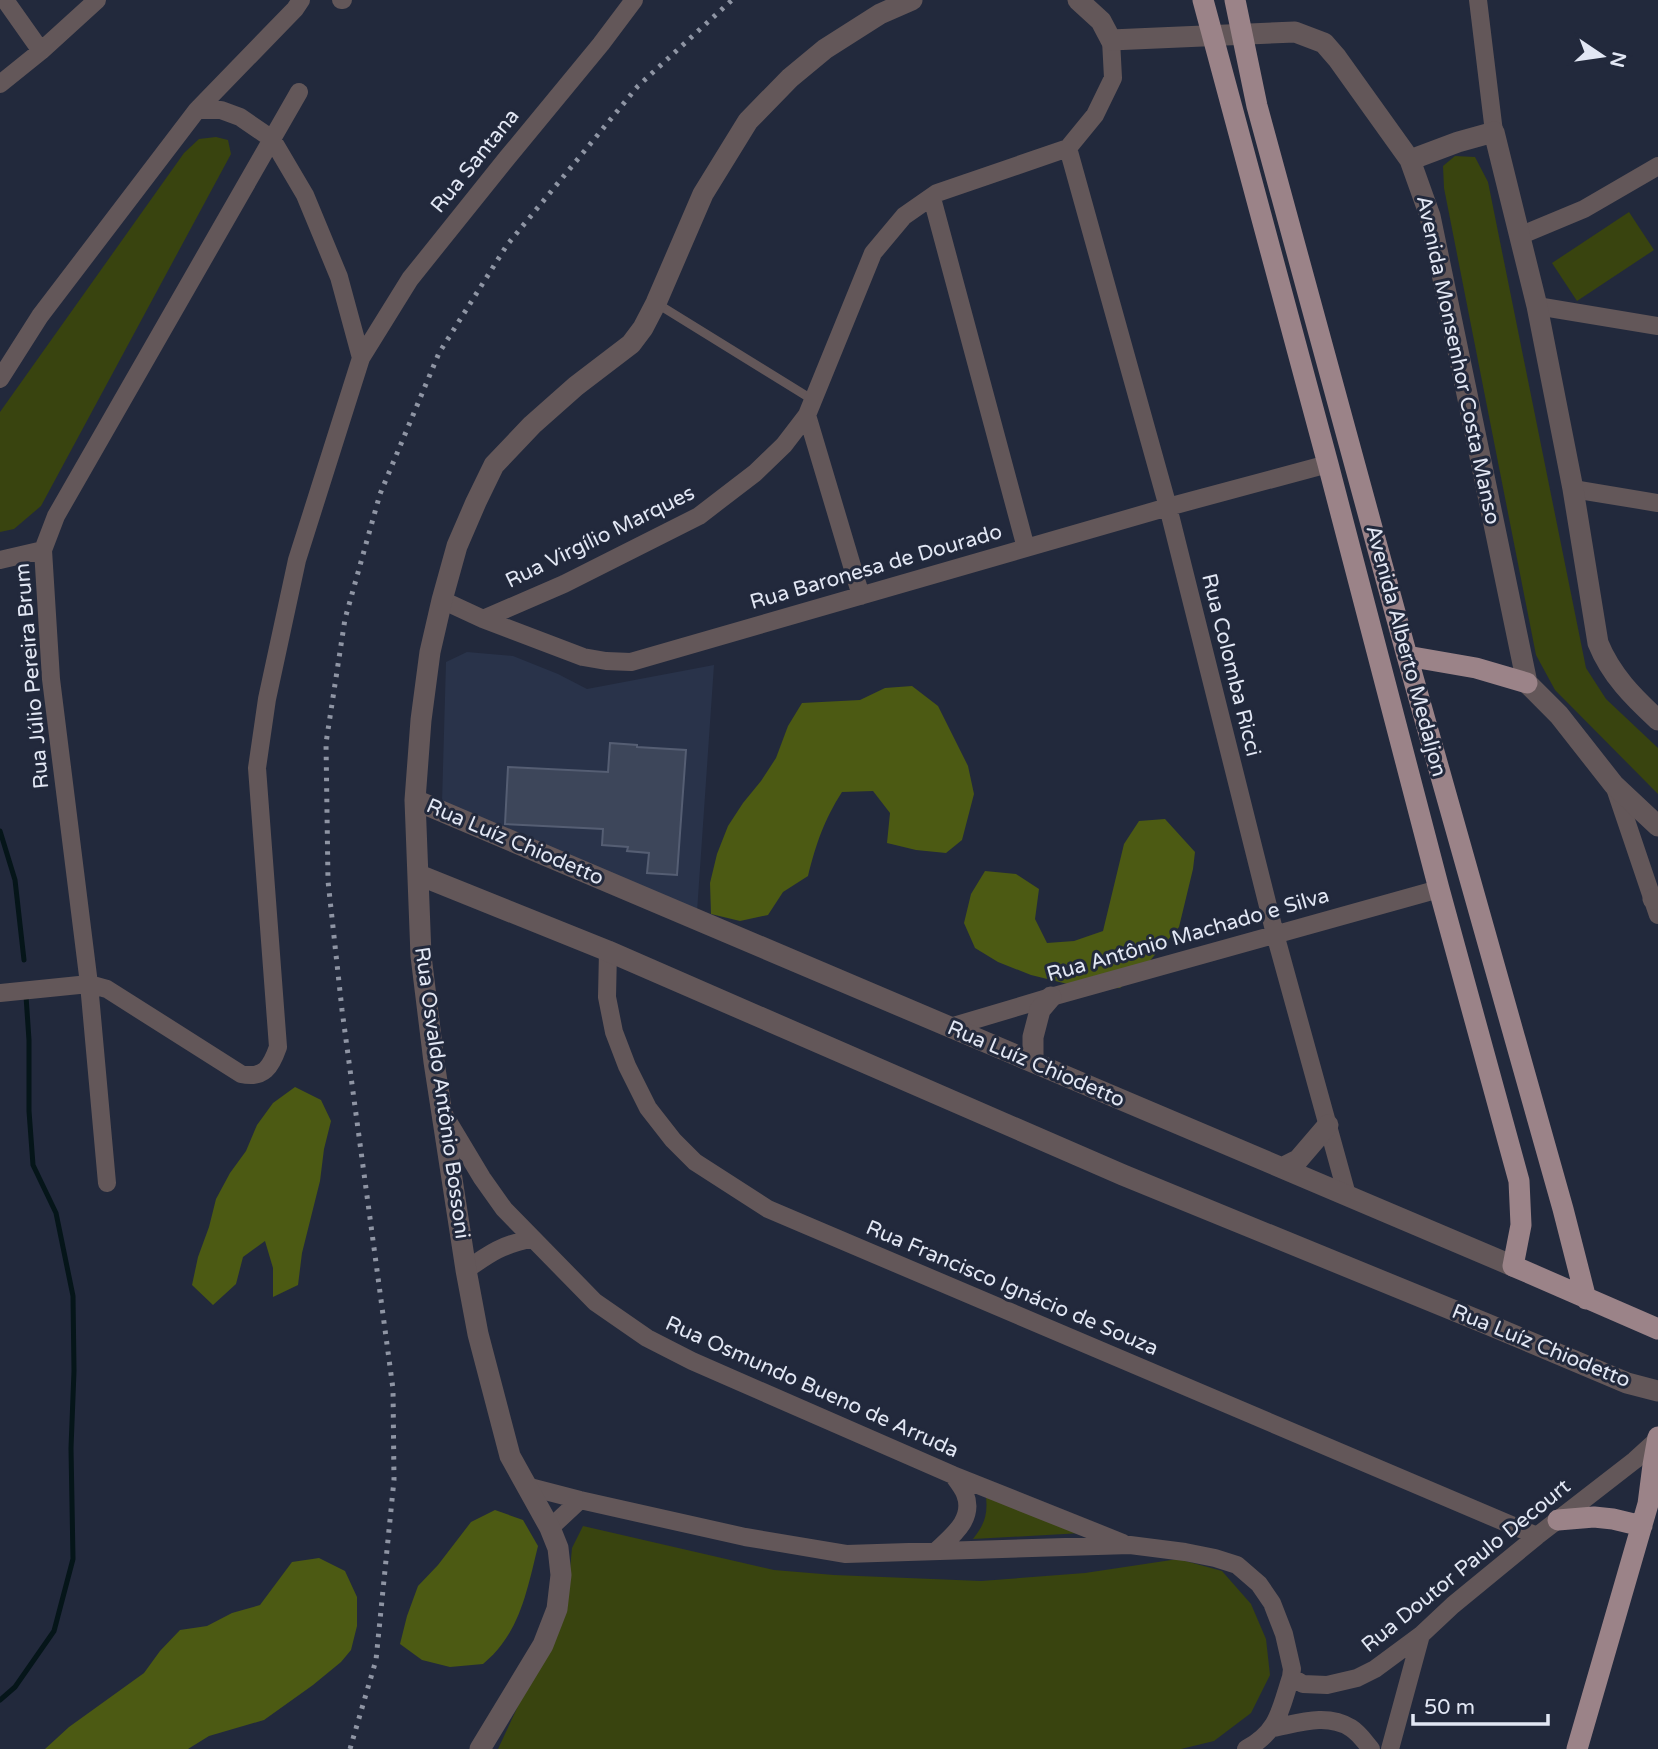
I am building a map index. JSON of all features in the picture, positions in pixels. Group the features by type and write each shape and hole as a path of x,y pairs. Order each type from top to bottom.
{"main road":[{"name":"Avenida Alberto Medaljon","path":"1203,0 1519,1181 1521,1225 1513,1266"},
{"name":"Avenida Alberto Medaljon","path":"1235,0 1257,106 1406,656 1563,1209 1586,1299"},
{"path":"1406,656 1476,668 1527,683"},
{"name":"Rua Luíz Chiodetto","path":"1513,1266 1658,1329"},
{"path":"1577,1749 1653,1495 1657,1439"},
{"path":"1558,1520 1594,1517 1642,1526"}],"street":[{"path":"5,0 41,51"},
{"path":"0,84 97,0"},
{"path":"0,379 40,316 197,110 295,9 300,0"},
{"name":"Rua Santana","path":"89,984 107,989 241,1074 258,1074 268,1069 273,1062 278,1047 257,768 267,699 297,560 361,358 410,279 634,0"},
{"name":"Rua Osvaldo Antônio Bossoni","path":"480,1749 543,1645 557,1609 561,1575 558,1548 550,1528 510,1456 500,1424 466,1270 434,1062 421,956 415,800 429,652 457,546 494,465 532,425 576,386 631,344 643,328 703,194 748,121 790,78 825,49 880,14 912,0"},
{"path":"1068,148 1095,115 1113,78 1111,40 1101,21 1078,0"},
{"path":"1478,0 1494,132 1537,306 1573,489 1598,643 1612,673 1653,708"},
{"name":"Avenida Monsenhor Costa Manso","path":"1111,40 1295,32 1311,37 1324,43 1337,58 1410,160 1430,216 1527,683"},
{"name":"Rua Júlio Pereira Brum","path":"107,1183 89,984 51,679 43,550 56,516 299,92"},
{"path":"197,110 221,110 240,117 272,139 305,195 339,277 361,358"},
{"path":"1410,160 1494,132"},
{"name":"Rua Virgílio Marques","path":"483,619 564,584 699,516 755,473 784,445 810,408 873,253 904,216 937,193 1068,148"},
{"name":"Rua Colomba Ricci","path":"1068,148 1168,507 1275,934 1347,1195"},
{"path":"1519,236 1584,209 1658,166"},
{"path":"932,198 1026,548"},
{"path":"1537,306 1658,326"},
{"path":"810,408 861,596"},
{"name":"Rua Baronesa de Dourado","path":"442,600 483,619 583,657 631,662 1168,507 1328,464"},
{"path":"1573,489 1658,503"},
{"path":"0,560 43,550"},
{"path":"1527,683 1559,715 1614,785 1658,825"},
{"path":"1614,785 1656,904"},
{"name":"Rua Luíz Chiodetto","path":"415,800 1513,1266"},
{"name":"Rua Luíz Chiodetto","path":"419,875 608,951 1124,1175 1627,1383 1658,1391"},
{"name":"Rua Antônio Machado e Silva","path":"950,1027 1439,889"},
{"name":"Rua Francisco Ignácio de Souza","path":"608,951 607,997 614,1031 626,1066 648,1108 673,1140 695,1162 768,1209 1537,1536"},
{"path":"0,993 89,984"},
{"path":"1032,1062 1033,1037 1040,1010 1051,997"},
{"name":"Rua Osmundo Bueno de Arruda","path":"441,1110 504,1209 595,1302 647,1338 692,1361 953,1475 1130,1545"},
{"path":"1282,1168 1298,1160 1328,1125"},
{"path":"466,1270 489,1254 512,1243 532,1239"},
{"name":"Rua Doutor Paulo Decourt","path":"1291,1677 1303,1684 1327,1685 1357,1678 1375,1670 1421,1635 1537,1536 1635,1460 1657,1439"},
{"path":"936,1551 956,1533 967,1516 967,1496 953,1475"},
{"path":"526,1486 745,1538 846,1554 1130,1545 1185,1552 1237,1565 1259,1584 1272,1604 1284,1634 1292,1669 1273,1728 1260,1742 1246,1749"},
{"path":"550,1528 580,1500"},
{"path":"1390,1749 1421,1635"},
{"path":"1273,1728 1315,1719 1332,1721 1352,1728 1371,1749"}],"lane":[{"path":"656,303 810,408"}],"shaded area":[{"path":"467,652 513,656 587,689 714,665 697,912 442,803 446,662"}],"green space":[{"path":"216,137 228,140 231,154 41,506 14,529 0,532 0,412 184,153 199,139"},
{"path":"1455,156 1475,157 1488,182 1586,668 1606,699 1658,748 1658,794 1555,690 1536,655 1444,188 1443,166"},
{"path":"1629,212 1654,250 1577,301 1552,263"},
{"path":"912,686 938,706 968,766 974,794 962,840 946,853 887,843 890,813 873,791 842,792 821,832 808,876 783,892 768,915 740,921 711,914 710,883 728,826 776,758 788,726 802,703 860,700 885,688"},
{"path":"1165,819 1195,852 1179,927 1141,971 1120,988 1088,989 1031,975 998,962 975,948 964,923 971,894 985,871 1016,874 1039,889 1035,919 1047,943 1074,941 1103,931 1124,844 1139,821"},
{"path":"295,1087 321,1100 331,1121 320,1181 302,1253 298,1285 273,1297 273,1268 265,1241 243,1257 236,1284 213,1305 192,1285 216,1199 246,1151 257,1125 273,1103"},
{"path":"986,1497 1082,1533 973,1539 984,1520"},
{"path":"495,1510 523,1520 538,1546 525,1597 515,1622 500,1647 483,1664 450,1667 422,1660 400,1644 418,1586 471,1522"},
{"path":"583,1526 774,1570 834,1575 981,1581 1085,1573 1178,1559 1222,1571 1251,1604 1266,1639 1270,1675 1251,1713 1214,1741 1181,1749 498,1749 567,1601 572,1548"},
{"path":"319,1558 345,1571 357,1597 357,1626 351,1650 313,1685 264,1720 209,1736 188,1749 45,1749 69,1727 144,1673 180,1630 207,1626 232,1613 260,1605 292,1562"}],"building":[{"path":"610,743 686,750 677,875 647,873 649,853 627,851 628,847 602,845 603,829 505,824 508,767 608,772"}],"waterway":[{"path":"0,831 15,880 24,960"},
{"path":"0,1700 15,1687 54,1631 73,1559 73,1296 56,1213 33,1165 26,996"}],"railway":[{"path":"350,1749 376,1660 394,1480 393,1389 342,1010 328,881 326,743 345,619 380,494 439,353 507,245 638,86 732,0"}]}
